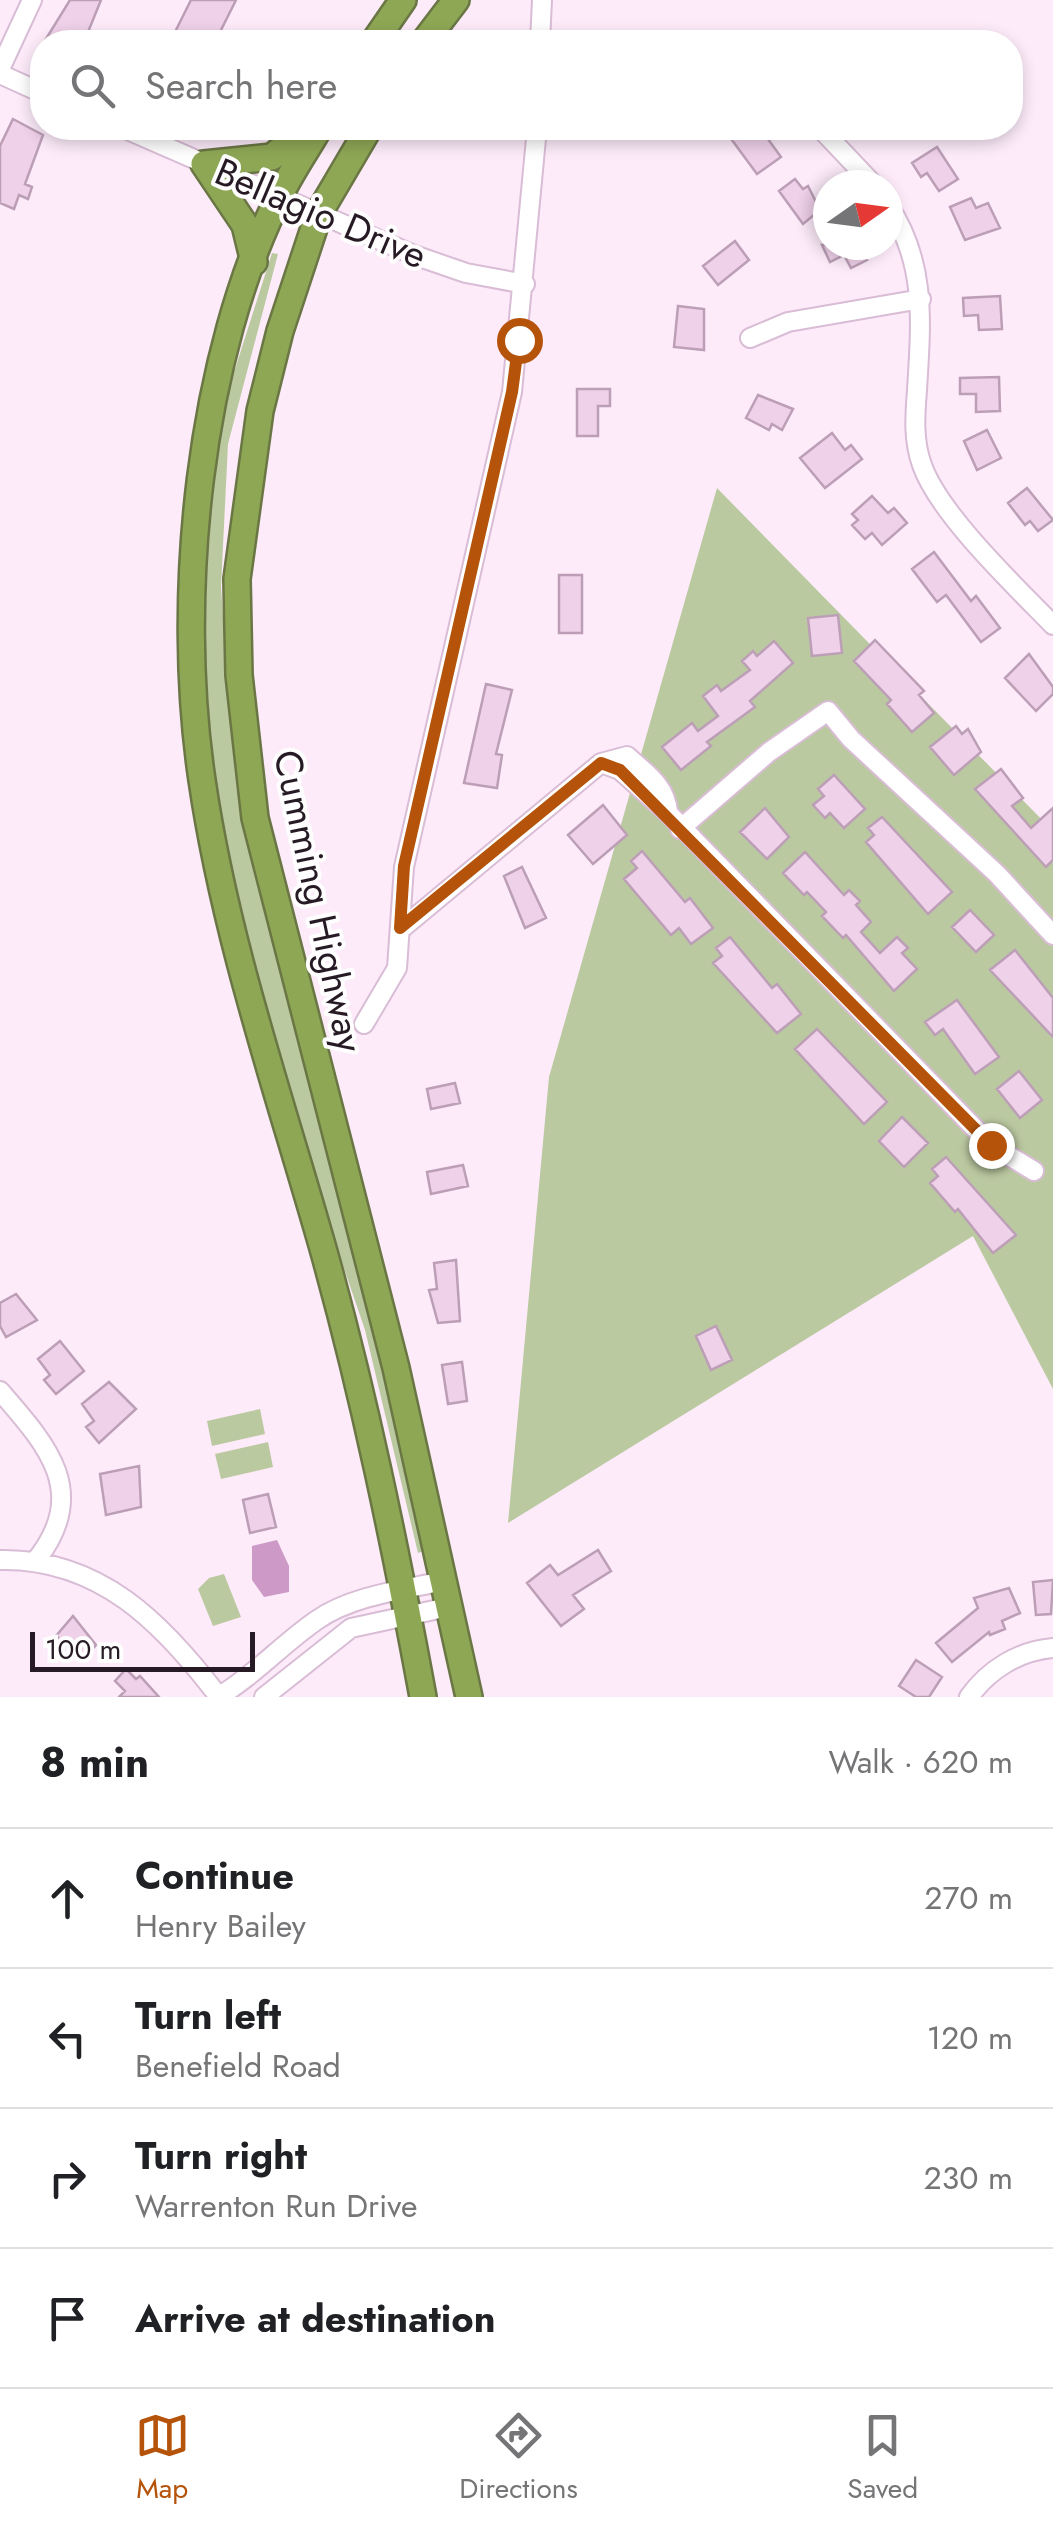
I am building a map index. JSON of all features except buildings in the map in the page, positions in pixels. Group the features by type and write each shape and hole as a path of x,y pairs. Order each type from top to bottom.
{"highway":[{"path":"382,30 403,0"},
{"path":"433,30 456,0"},
{"path":"254,262 245,225 204,164 272,157 293,140"},
{"path":"312,140 281,193 254,262 218,378 202,474 190,616 200,766 215,854 246,984 372,1435 424,1697"},
{"name":"Cumming Highway","path":"362,140 319,213 280,330 260,410 237,580 244,731 255,818 396,1368 469,1697"}],"street":[{"path":"30,87 0,72 32,0"},
{"path":"541,30 542,0"},
{"name":"Bellagio Drive","path":"149,140 449,267 525,284"},
{"path":"364,1024 397,968 404,866 512,392 536,140"},
{"path":"831,140 860,170"},
{"path":"903,233 912,250 921,299 914,435 922,468 940,499 1053,625"},
{"path":"750,338 788,322 921,299"},
{"path":"674,822 828,711 851,739 997,874 1053,935"},
{"path":"400,928 601,763 620,770 651,788 674,822 991,1145 1034,1171"},
{"path":"0,1391 43,1440 58,1472 60,1498 53,1538 37,1560"},
{"path":"0,1560 37,1560 106,1583 186,1655 218,1697 246,1680 305,1630 354,1603 448,1607"},
{"path":"264,1697 351,1628 406,1603 442,1580"},
{"path":"305,1630 322,1652"},
{"path":"969,1697 1000,1665 1036,1650 1053,1648"}],"green space":[{"path":"272,253 278,254 228,444 221,587 229,701 250,835 426,1550 418,1553 365,1330 292,1116 211,783 200,657 208,511 228,391"},
{"path":"717,488 1053,831 1053,1389 973,1236 508,1523 549,1077"},
{"path":"260,1409 265,1434 212,1446 207,1421"},
{"path":"268,1442 273,1467 221,1479 215,1454"},
{"path":"224,1574 241,1617 213,1626 198,1589 209,1578"}],"shaded area":[{"path":"277,1540 289,1566 289,1592 264,1597 252,1580 252,1546"}],"route":[{"path":"519,340 486,512 404,866 400,928 601,763 620,770 669,814 991,1145"}]}
